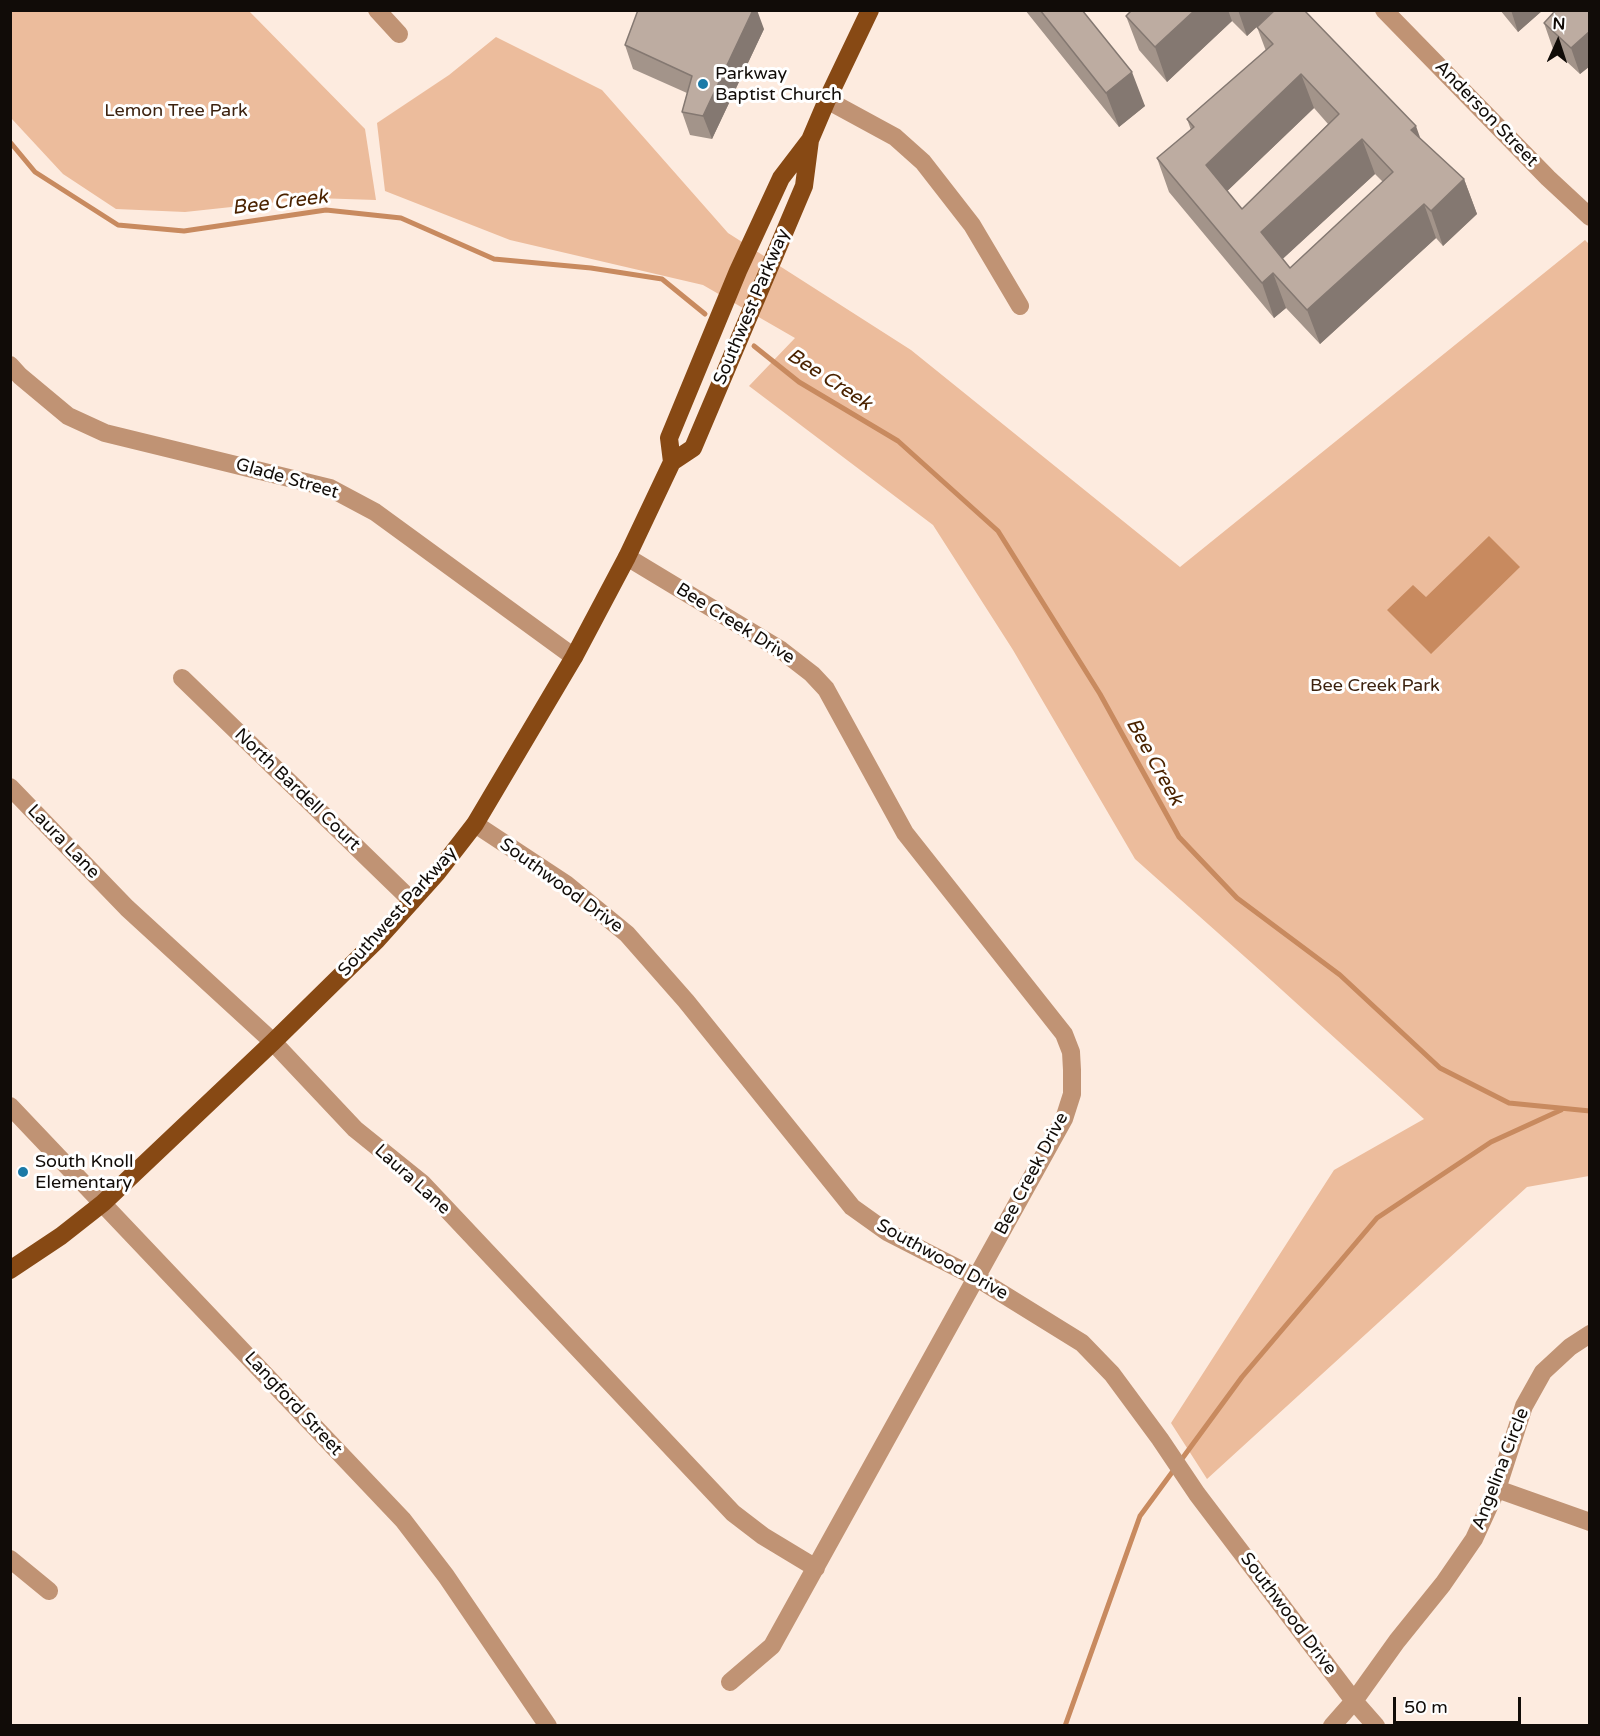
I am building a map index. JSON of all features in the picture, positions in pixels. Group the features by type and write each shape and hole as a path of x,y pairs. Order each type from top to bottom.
{"main road":[{"name":"Southwest Parkway","path":"672,462 669,438 738,271 781,178 810,140 870,10"},
{"name":"Southwest Parkway","path":"10,1270 61,1236 103,1203 273,1042 377,940 437,873 475,824 574,657 627,557 672,462 693,448 804,186 810,140"}],"street":[{"path":"377,10 399,34"},
{"name":"Anderson Street","path":"1384,10 1548,178 1588,213"},
{"path":"827,100 895,137 923,162 972,225 1020,306"},
{"name":"Glade Street","path":"10,365 68,416 105,433 330,488 375,512 574,657"},
{"name":"Bee Creek Drive","path":"627,557 781,650 812,674 826,689 906,833 1064,1034 1071,1052 1071,1094 1064,1119 772,1646 730,1682"},
{"name":"North Bardell Court","path":"182,678 412,901"},
{"name":"Laura Lane","path":"10,787 127,908 273,1042 355,1129 422,1183 733,1513 763,1536 816,1568"},
{"name":"Southwood Drive","path":"475,824 566,884 627,934 686,1001 852,1207 887,1232 977,1278 1082,1343 1112,1374 1197,1494 1354,1701 1376,1725"},
{"name":"Langford Street","path":"10,1106 403,1520 447,1576 548,1725"},
{"name":"Angelina Circle","path":"1332,1725 1354,1701 1397,1641 1443,1584 1474,1539 1497,1489 1524,1406 1544,1372 1570,1347 1590,1334"},
{"path":"1497,1489 1590,1522"},
{"path":"10,1559 49,1591"}],"green space":[{"name":"Lemon Tree Park","path":"11,10 249,11 365,129 376,200 315,198 185,212 116,209 63,174 11,118"},
{"name":"Bee Creek Park","path":"496,37 602,90 728,233 911,350 1180,567 1585,240 1590,245 1589,1176 1527,1187 1207,1479 1171,1423 1334,1170 1424,1119 1135,859 1013,650 933,525 749,386 795,338 703,285 510,240 385,191 377,123 449,75"}],"shaded area":[{"path":"1489,536 1520,567 1431,654 1387,610 1413,585 1426,597"}],"building":[{"name":"Parkway Baptist Church","path":"638,10 753,10 703,116 682,112 692,76 625,45"},
{"path":"1040,10 1082,10 1132,72 1106,93"},
{"path":"1132,10 1195,10 1155,47 1126,16"},
{"path":"1275,10 1304,10 1416,126 1411,130 1464,179 1431,211 1424,204 1307,310 1273,273 1262,283 1157,158 1194,127 1187,119 1273,44 1257,27","holes":["1301,74 1339,114 1242,209 1206,165","1362,139 1393,172 1290,268 1261,232"]},
{"path":"1556,10 1590,10 1590,31 1571,48 1544,23"}],"waterway":[{"name":"Bee Creek","path":"10,142 35,172 118,225 184,231 326,210 401,218 494,259 591,268 662,279 705,314"},
{"name":"Bee Creek","path":"754,346 799,382 898,441 998,531 1100,694 1179,837 1237,898 1340,975 1440,1068 1509,1103 1590,1111"},
{"path":"1065,1726 1140,1516 1242,1377 1377,1218 1491,1142 1561,1110"}],"place":[{"name":"Parkway Baptist Church","path":"703,84"},
{"name":"South Knoll Elementary","path":"23,1172"}]}
